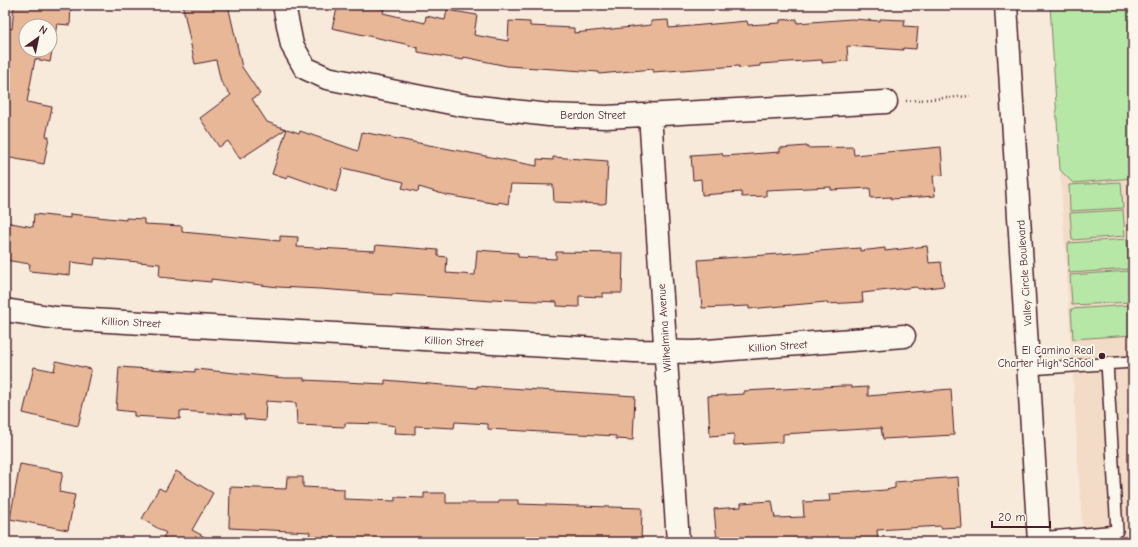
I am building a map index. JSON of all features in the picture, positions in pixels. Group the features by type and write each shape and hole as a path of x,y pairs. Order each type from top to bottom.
{"street":[{"name":"Berdon Street","path":"284,5 292,45 305,68 326,78 461,105 550,115 606,117 886,102"},
{"name":"Valley Circle Boulevard","path":"1006,5 1039,540"},
{"name":"Wilhelmina Avenue","path":"650,114 678,542"},
{"name":"Killion Street","path":"6,317 64,318 666,352 694,352 904,336"}],"lane":[{"path":"1029,369 1133,362"},
{"path":"1039,540 1117,531 1107,363"}],"path":[{"path":"925,100 970,96"}],"shaded area":[{"name":"El Camino Real Charter High School","path":"1050,5 1133,5 1133,542 1083,542"}],"green space":[{"path":"1050,5 1133,5 1133,178 1073,183 1060,170"},
{"path":"1130,180 1133,180 1133,206 1132,206"},
{"path":"1121,182 1123,208 1070,211 1069,185"},
{"path":"1123,210 1125,236 1072,240 1070,213"},
{"path":"1127,239 1129,269 1069,273 1068,243"},
{"path":"1129,271 1131,302 1072,305 1070,275"},
{"path":"1131,305 1133,335 1073,339 1071,309"}],"building":[{"path":"14,5 71,5 70,25 58,24 58,18 18,18 18,58 51,58 50,62 35,59 27,102 52,107 46,136 49,137 44,164 5,157 5,27 12,29"},
{"path":"194,5 228,5 242,67 260,94 252,99 267,122 286,129 240,159 228,141 219,147 200,118 231,95 221,82 216,60 195,64 183,7"},
{"path":"338,5 379,5 378,8 384,9 383,13 425,23 426,16 445,20 447,10 477,15 474,35 508,41 509,21 530,22 530,26 574,28 574,33 651,25 651,21 668,20 669,28 747,21 748,25 780,23 780,20 797,19 797,23 852,19 880,21 880,19 905,20 904,26 918,27 916,49 903,48 903,50 847,46 848,61 822,63 822,60 760,64 760,66 739,68 739,66 653,72 653,69 599,74 599,72 507,66 464,57 463,60 418,52 418,48 410,45 332,28"},
{"path":"287,129 299,133 300,131 358,151 362,132 537,166 537,159 553,160 553,157 608,161 606,203 554,202 553,185 511,184 508,204 499,202 498,204 446,195 419,187 418,192 402,188 404,182 343,168 336,192 288,175 287,179 272,174"},
{"path":"807,146 807,148 853,147 854,155 941,147 943,175 933,176 935,196 891,199 891,197 871,198 870,188 831,190 831,187 766,190 766,196 742,197 741,192 702,195 701,179 693,180 691,155 722,153 723,156 780,152 780,148"},
{"path":"34,214 70,218 70,214 126,220 126,218 144,219 144,224 182,226 182,232 280,241 280,236 298,237 297,247 375,251 376,245 438,250 438,256 447,257 446,273 475,275 477,250 518,253 518,257 556,259 556,252 623,253 622,293 603,293 603,297 579,296 579,307 557,306 557,302 492,299 492,301 373,294 278,287 211,279 211,282 159,277 160,264 95,258 94,265 71,262 70,275 29,271 30,264 5,260 5,222 33,227"},
{"path":"927,246 929,263 941,262 944,286 919,289 916,287 862,293 863,302 827,304 826,302 749,309 749,306 702,308 698,260 860,248 860,251 885,248 885,251"},
{"path":"56,361 91,369 78,426 23,413 34,367 54,371"},
{"path":"119,367 195,372 195,369 285,378 304,378 304,380 385,384 385,380 477,388 477,386 635,396 633,440 616,439 616,436 488,429 488,424 455,422 454,428 415,426 415,434 394,433 395,426 382,424 345,423 345,427 297,425 296,403 266,401 265,421 244,419 244,415 180,411 180,419 134,416 134,412 116,410"},
{"path":"851,386 851,388 868,387 868,396 951,389 954,435 883,439 881,428 783,434 783,442 734,445 734,434 710,436 708,396 744,394 744,391"},
{"path":"20,464 63,472 59,492 75,495 68,530 10,519"},
{"path":"176,471 213,493 192,530 214,542 172,542 163,537 166,533 142,519 159,488 165,491"},
{"path":"287,477 303,477 303,487 344,489 344,499 395,501 395,497 424,498 424,493 446,493 446,503 499,503 499,500 518,500 518,504 642,508 641,542 372,542 309,539 310,532 229,528 230,487 286,489"},
{"path":"958,477 961,527 941,528 941,526 877,530 878,541 868,542 717,542 714,509 741,507 741,503 772,501 775,518 804,517 803,502 830,501 829,494 886,490 895,488 895,482"}],"place":[{"name":"El Camino Real Charter High School","path":"1102,356"}]}
